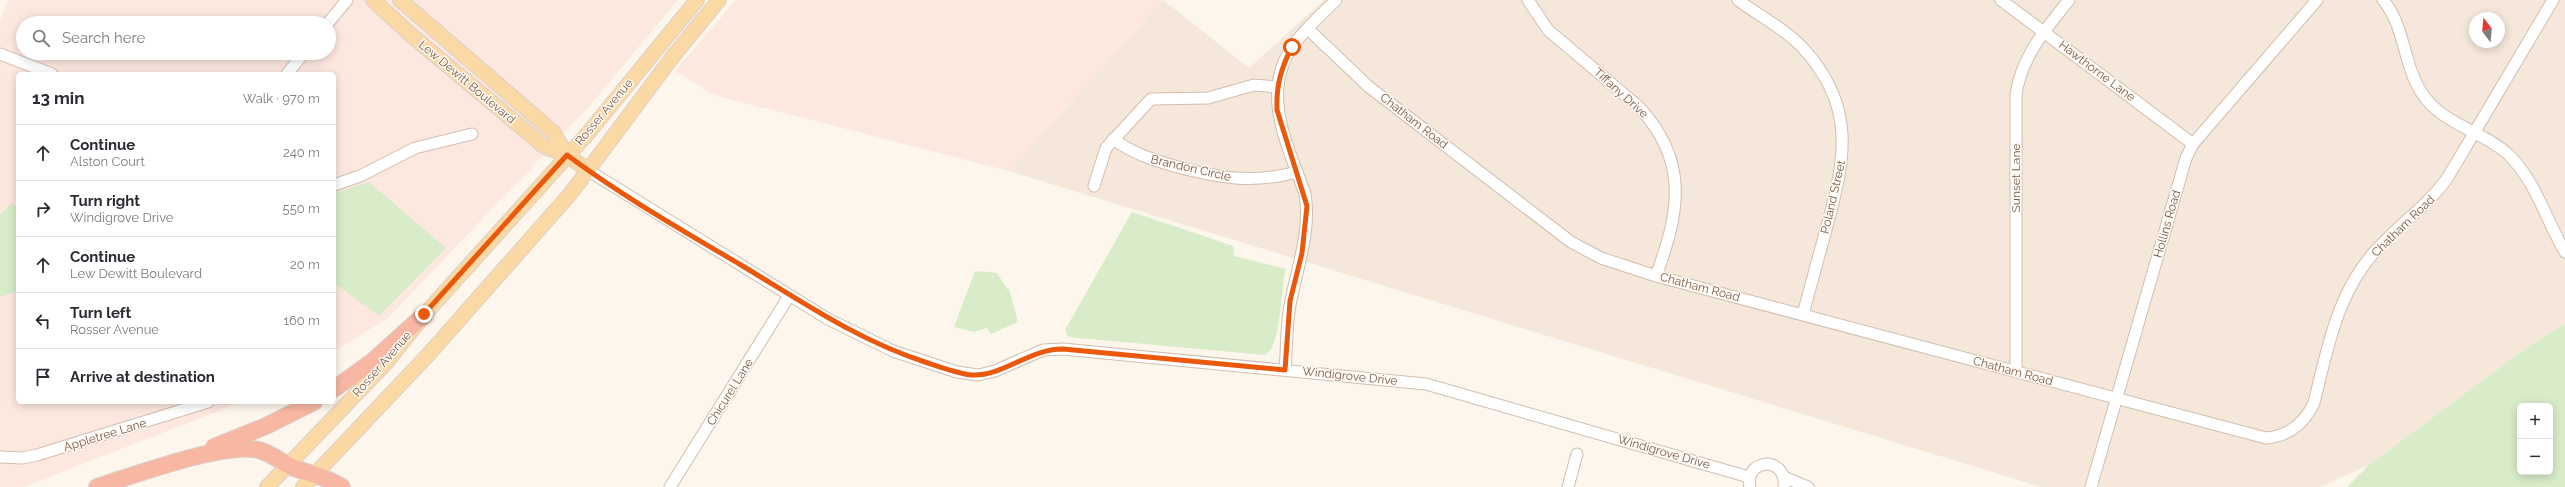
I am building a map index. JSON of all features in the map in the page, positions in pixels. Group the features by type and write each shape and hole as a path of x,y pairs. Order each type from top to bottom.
{"highway":[{"path":"336,388 373,361 424,314"},
{"path":"164,466 266,426 310,404"},
{"path":"97,487 164,466 227,451 247,449 270,454 288,465 313,475 329,479 342,487"}],"main road":[{"name":"Lew Dewitt Boulevard","path":"373,0 411,35 545,147 567,155 589,172"},
{"name":"Lew Dewitt Boulevard","path":"400,0 553,132 567,155"},
{"name":"Rosser Avenue","path":"267,487 386,362 424,314 567,155 697,0"},
{"name":"Rosser Avenue","path":"303,487 433,349 589,172 674,55 719,0"}],"street":[{"path":"334,16 347,0"},
{"path":"1285,370 1290,301 1302,253 1306,218 1305,194 1279,121 1277,87 1285,60 1296,42 1336,0"},
{"name":"Tiffany Drive","path":"1528,0 1548,30 1639,107 1653,124 1667,147 1676,176 1676,203 1665,253 1656,276"},
{"name":"Poland Street","path":"1738,0 1801,46 1815,63 1834,98 1842,126 1844,143 1840,178 1803,314"},
{"name":"Hawthorne Lane","path":"2001,0 2193,144"},
{"name":"Sunset Lane","path":"2016,372 2016,95 2021,69 2044,32 2069,0"},
{"name":"Hollins Road","path":"2091,487 2186,158 2193,144 2317,0"},
{"path":"2383,0 2399,27 2414,77 2421,92 2439,112 2475,135 2493,144 2519,166 2536,194 2565,252"},
{"name":"Chatham Road","path":"1308,28 1369,87 1565,238 1601,258 1656,276 1803,314 2256,437 2275,437 2294,429 2309,414 2314,403 2338,311 2357,274 2381,244 2428,203 2441,187 2475,135 2553,0"},
{"path":"0,54 47,72"},
{"path":"288,72 298,60"},
{"path":"1094,186 1103,154 1113,139 1151,99 1208,98 1254,85 1277,87"},
{"path":"336,185 415,148 472,134"},
{"name":"Brandon Circle","path":"1113,139 1137,155 1218,177 1251,180 1297,172"},
{"name":"Windigrove Drive","path":"589,172 789,296 870,341 919,360 969,374 991,373 1033,353 1052,349 1285,370 1444,388 1750,482"},
{"name":"Chicurel Lane","path":"670,487 789,296"},
{"name":"Appletree Lane","path":"0,457 22,458 37,455 202,404"},
{"path":"1568,487 1577,454"},
{"path":"1750,482 1756,468 1767,464 1778,468 1784,482 1808,487"}],"shaded area":[{"path":"8,0 678,0 586,110 388,318 336,351 336,72 16,72 16,404 237,404 23,487 0,487 0,21"},
{"path":"736,0 1163,0 1009,171 714,95 675,71"},
{"path":"1163,0 1249,68 1324,0 2565,0 2565,324 2526,348 2369,465 2320,487 2041,487 1009,171"}],"green space":[{"path":"369,182 446,248 379,316 336,284 336,192"},
{"path":"11,203 16,207 16,292 0,297 0,215"},
{"path":"1132,212 1233,246 1234,256 1286,269 1278,330 1271,350 1265,355 1068,337 1065,330"},
{"path":"975,271 997,273 1007,289 1009,289 1018,322 991,334 987,328 974,332 954,327"},
{"path":"2565,324 2565,487 2347,487 2369,465 2526,348"}],"route":[{"path":"424,314 567,155 589,172 828,319 893,351 957,372 978,375 987,374 1033,353 1052,349 1156,357 1285,370 1290,301 1302,253 1307,206 1305,194 1279,121 1277,110 1276,94 1280,74 1292,47"}]}
